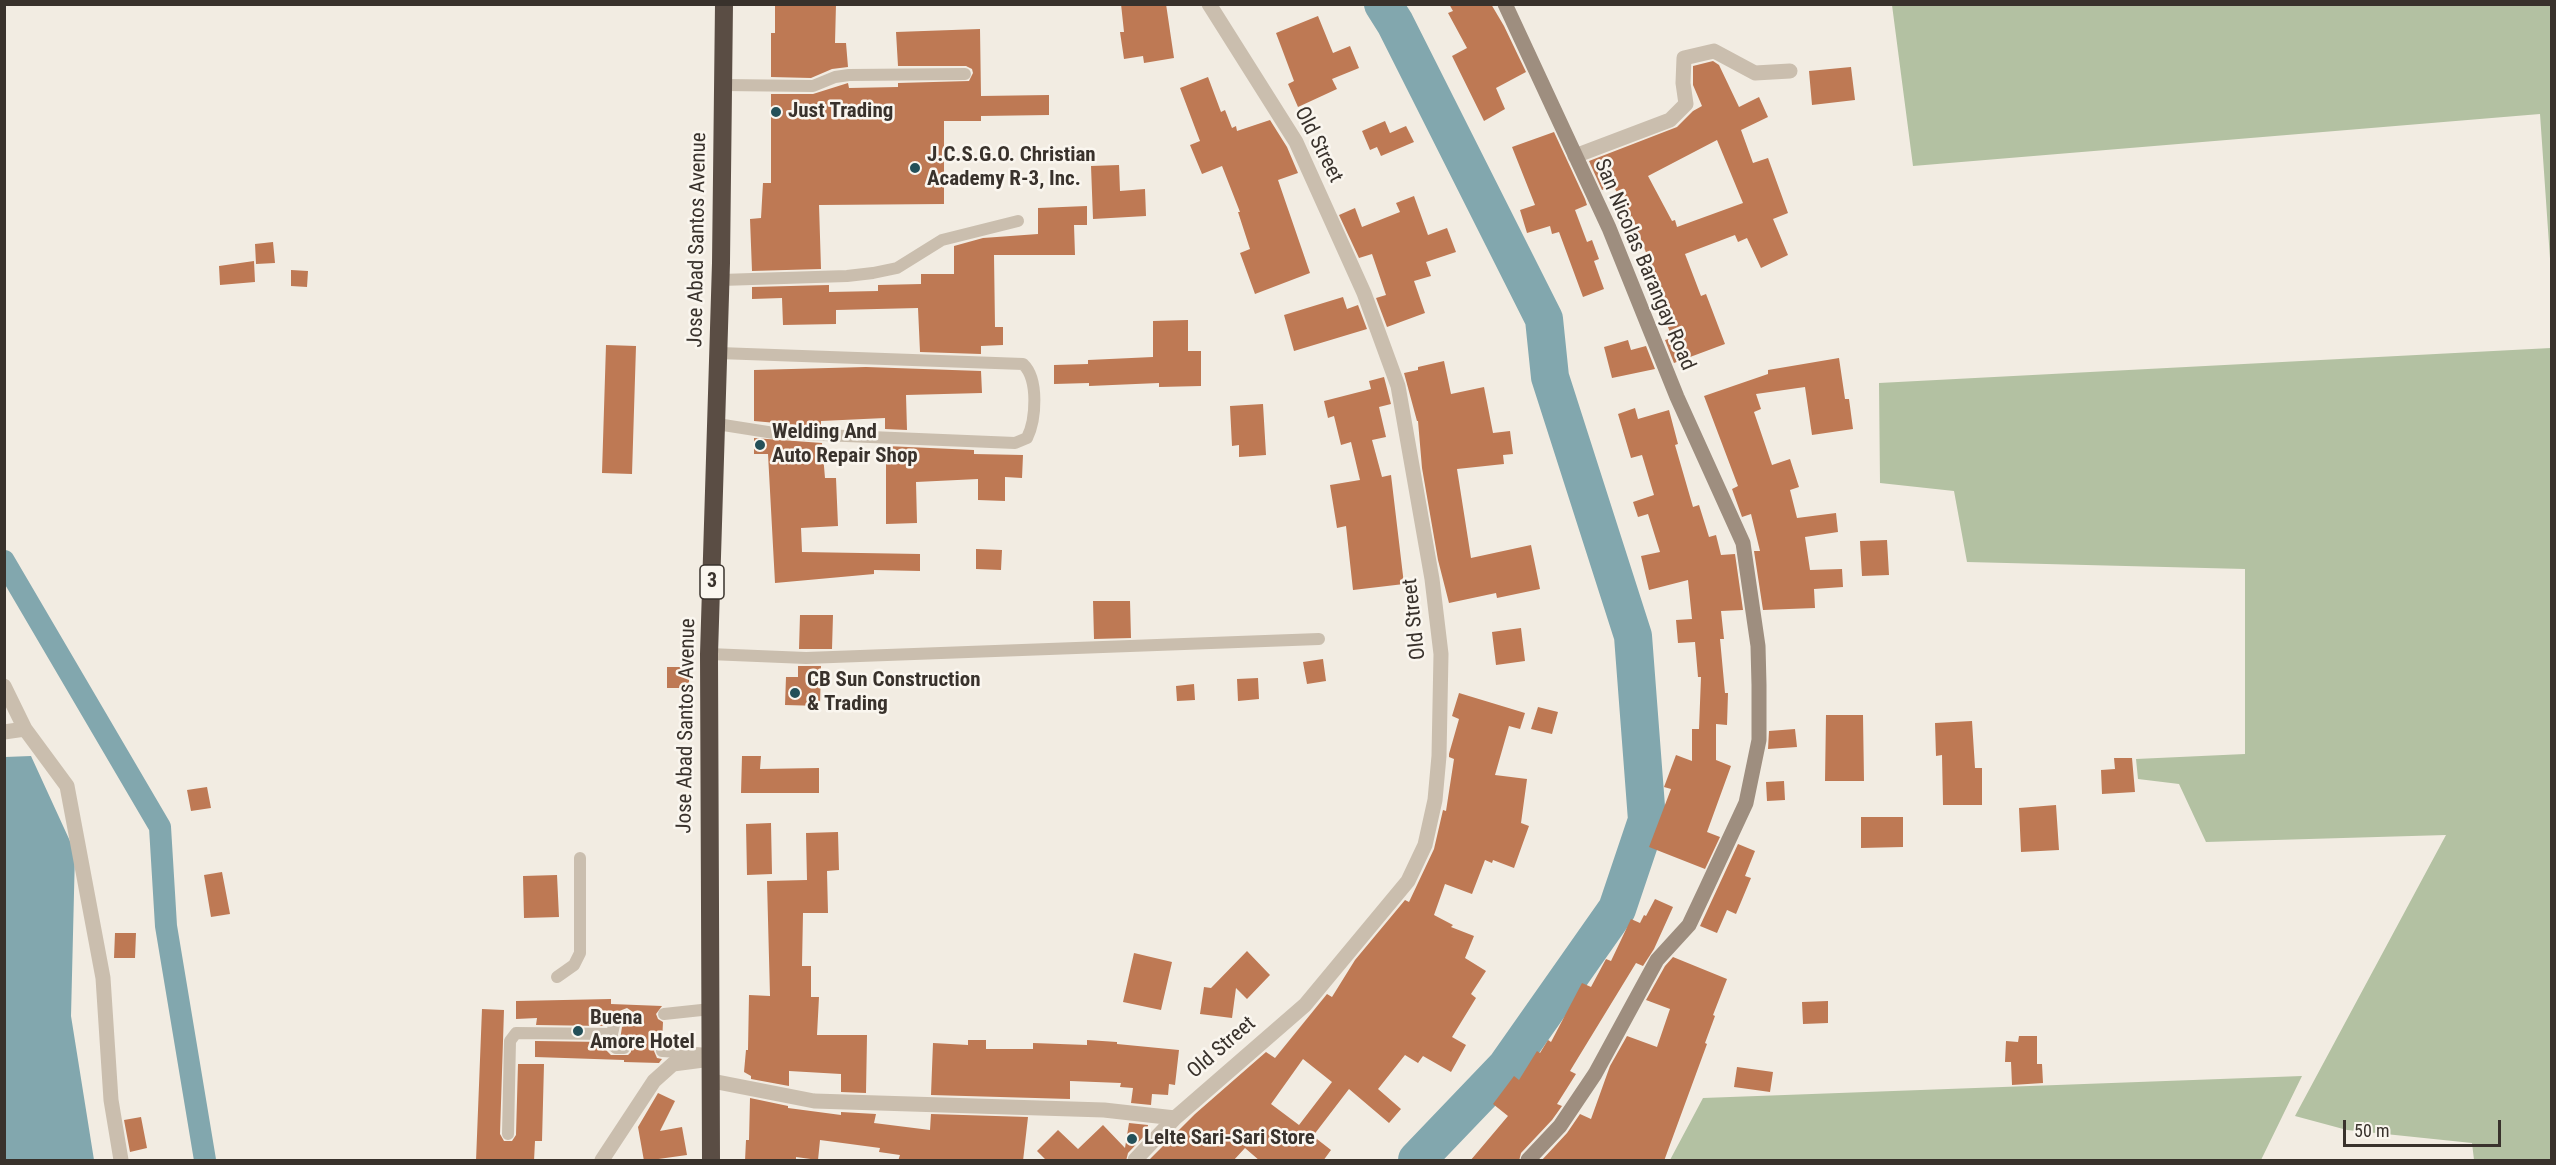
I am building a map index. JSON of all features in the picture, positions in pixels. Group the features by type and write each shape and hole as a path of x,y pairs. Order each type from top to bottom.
{"highway":[{"name":"Jose Abad Santos Avenue","path":"711,1161 709,654 721,280 724,4"}],"street":[{"name":"Old Street","path":"1136,1161 1175,1118 1305,1005 1408,881 1425,844 1435,800 1439,756 1441,654 1430,567 1398,386 1383,342 1296,142 1209,4"},
{"name":"San Nicolas Barangay Road","path":"1504,4 1609,228 1677,397 1743,543 1758,646 1759,685 1759,740 1746,803 1689,925 1658,960 1595,1074 1560,1125 1528,1161"},
{"path":"1575,156 1670,120 1686,104 1683,84 1684,58 1714,51 1755,73 1790,70"},
{"path":"4,686 25,729 67,786 104,978 111,1100 121,1161"},
{"path":"4,732 25,729"},
{"path":"602,1161 624,1123 654,1081 672,1064 711,1056"},
{"path":"712,1081 814,1101 1104,1110 1175,1118"}],"lane":[{"path":"723,85 813,86 835,77 849,75 965,74"},
{"path":"721,280 848,276 873,273 897,268 942,240 1018,221"},
{"path":"717,424 774,432 1015,443 1027,438 1033,426 1033,380 1029,370 1023,364 719,353"},
{"path":"709,654 806,658 1319,639"},
{"path":"557,977 574,965 580,953 580,858"},
{"path":"664,1014 711,1009"},
{"path":"624,1048 616,1048 612,1045 612,1034 615,1021 626,1016"},
{"path":"508,1134 512,1036 516,1033 612,1034"},
{"path":"662,1051 711,1056"}],"green space":[{"path":"1892,5 2551,5 2551,273 2540,114 1913,166"},
{"path":"2551,348 2551,1160 2474,1160 2472,1143 2347,1130 2295,1116 2446,835 2206,842 2179,784 2138,779 2136,759 2245,754 2245,569 1967,562 1954,491 1880,483 1879,383"},
{"path":"2302,1076 2261,1160 1670,1160 1703,1098"}],"water":[{"path":"31,756 75,852 71,1016 94,1160 5,1160 5,757"}],"building":[{"path":"775,4 836,4 835,43 846,43 848,67 832,69 811,78 771,77 771,33 775,33"},
{"path":"1121,4 1166,4 1174,58 1144,63 1143,56 1124,59 1120,32 1124,32"},
{"path":"1449,4 1491,4 1526,72 1496,88 1505,109 1484,121 1452,56 1467,48 1448,13 1453,11"},
{"path":"1318,16 1333,53 1350,46 1359,68 1332,79 1337,89 1298,107 1288,84 1294,81 1276,33"},
{"path":"980,29 981,96 1049,95 1049,115 981,116 981,121 944,121 944,204 819,205 821,269 752,271 750,219 761,218 763,183 771,183 771,94 813,94 848,83 849,88 898,87 898,83 969,81 973,73 972,69 966,66 898,66 896,32"},
{"path":"1713,61 1719,65 1739,107 1759,97 1768,117 1741,130 1753,163 1768,158 1788,213 1773,219 1788,255 1761,268 1747,238 1738,242 1735,235 1685,254 1701,296 1706,294 1725,344 1674,363 1665,340 1672,338 1650,278 1655,276 1632,216 1630,217 1613,185 1602,190 1589,161 1677,127 1693,111 1702,106 1693,85 1693,66","holes":["1717,140 1743,203 1677,227 1648,176"]},
{"path":"1851,67 1855,100 1812,105 1809,71"},
{"path":"1208,77 1221,112 1225,110 1232,128 1236,126 1237,131 1270,120 1287,147 1298,173 1278,180 1310,273 1255,294 1240,253 1250,249 1238,212 1240,212 1222,166 1202,174 1190,145 1200,141 1180,88"},
{"path":"1385,121 1390,133 1406,126 1414,142 1381,156 1377,147 1370,150 1362,131"},
{"path":"1554,132 1585,199 1587,205 1575,210 1587,242 1592,240 1599,259 1594,261 1604,289 1583,297 1559,232 1552,234 1550,226 1527,233 1520,210 1535,205 1512,147"},
{"path":"1119,165 1120,191 1145,189 1146,216 1093,219 1091,166"},
{"path":"1414,196 1428,235 1447,228 1456,252 1426,262 1431,276 1414,281 1425,313 1387,327 1376,298 1386,295 1372,254 1359,258 1339,215 1355,208 1362,227 1400,212 1396,203"},
{"path":"1087,206 1087,225 1074,225 1075,255 994,255 995,327 1003,327 1003,345 981,346 981,354 920,352 918,308 836,310 836,324 783,325 782,298 752,299 752,287 829,285 829,292 878,291 878,285 921,284 921,274 954,274 954,246 983,238 1038,234 1038,208"},
{"path":"273,242 275,263 256,264 255,244"},
{"path":"254,261 255,282 220,285 219,266"},
{"path":"291,270 308,271 307,287 291,286"},
{"path":"1343,297 1347,309 1358,305 1367,329 1294,351 1284,315"},
{"path":"1188,320 1188,351 1201,351 1201,386 1159,387 1159,383 1089,386 1089,383 1054,384 1054,365 1088,364 1088,360 1153,357 1153,321"},
{"path":"1628,340 1631,350 1646,346 1655,369 1612,378 1604,347"},
{"path":"606,345 636,346 632,474 602,473"},
{"path":"1839,358 1845,399 1849,399 1853,429 1812,435 1805,387 1756,394 1761,409 1754,412 1772,465 1790,459 1799,487 1790,490 1797,518 1836,513 1838,532 1805,537 1810,570 1842,569 1843,587 1814,589 1815,608 1763,610 1754,551 1760,551 1751,514 1742,517 1732,489 1738,486 1704,396 1768,374 1768,370"},
{"path":"1444,361 1451,394 1484,387 1493,433 1510,431 1513,454 1503,455 1504,464 1457,469 1471,558 1531,545 1540,589 1497,598 1496,593 1449,603 1438,560 1422,468 1418,421 1404,373"},
{"path":"866,367 981,371 982,393 906,395 907,430 885,429 885,418 821,421 821,427 754,421 754,370"},
{"path":"1384,377 1391,404 1379,407 1386,437 1372,440 1382,477 1391,475 1404,584 1353,590 1346,526 1337,528 1330,485 1360,480 1351,442 1341,445 1334,416 1328,418 1324,401 1371,389 1369,381"},
{"path":"1263,404 1266,455 1239,457 1239,445 1232,446 1230,406"},
{"path":"1635,408 1638,419 1669,410 1678,444 1675,445 1693,507 1699,505 1709,537 1716,535 1721,555 1735,554 1743,610 1721,611 1724,639 1720,639 1725,693 1728,693 1727,725 1716,724 1716,760 1731,766 1707,832 1720,837 1705,869 1649,847 1671,789 1664,787 1676,755 1692,761 1692,729 1699,729 1701,677 1698,677 1695,642 1678,643 1676,620 1692,619 1688,580 1649,590 1641,556 1660,552 1648,514 1638,517 1633,502 1654,495 1642,455 1631,458 1618,414"},
{"path":"754,438 822,443 825,478 836,478 838,526 801,528 802,552 920,554 920,571 874,570 874,574 775,583 768,454 754,454"},
{"path":"886,446 974,450 974,454 1023,455 1022,478 1005,477 1005,501 978,500 978,479 916,482 917,523 886,524"},
{"path":"1887,540 1889,575 1862,576 1860,541"},
{"path":"976,549 1002,550 1001,570 976,569"},
{"path":"1093,601 1130,601 1131,638 1094,639"},
{"path":"800,615 833,615 832,649 799,649"},
{"path":"1521,628 1525,661 1496,665 1492,632"},
{"path":"1323,659 1326,681 1307,684 1303,662"},
{"path":"798,666 821,666 820,706 785,705 786,677 798,677"},
{"path":"667,667 689,667 689,688 667,688"},
{"path":"1258,678 1259,699 1238,701 1237,679"},
{"path":"1194,684 1195,700 1177,701 1176,686"},
{"path":"1459,693 1525,713 1520,729 1509,726 1495,775 1527,779 1521,823 1529,826 1514,868 1493,860 1492,863 1485,860 1472,894 1445,884 1434,915 1453,925 1451,927 1474,936 1465,958 1486,971 1471,994 1476,998 1452,1037 1466,1045 1451,1072 1423,1056 1418,1063 1405,1055 1378,1089 1401,1109 1389,1123 1349,1089 1313,1136 1331,1150 1323,1161 1260,1161 1245,1148 1233,1161 1148,1161 1195,1114 1266,1052 1275,1058 1327,994 1332,997 1355,960 1405,900 1409,902 1434,849 1443,810 1446,811 1454,759 1449,757 1449,754 1459,719 1452,716","holes":["1303,1059 1332,1082 1299,1125 1271,1104"]},
{"path":"1538,707 1558,712 1552,734 1531,729"},
{"path":"1826,715 1863,715 1864,781 1825,781"},
{"path":"1972,721 1975,768 1982,768 1982,805 1943,805 1942,755 1936,756 1935,723"},
{"path":"1795,729 1797,747 1768,749 1769,731"},
{"path":"742,756 761,756 760,769 819,768 819,793 741,793"},
{"path":"2114,758 2132,758 2135,792 2102,794 2101,770 2115,769"},
{"path":"1784,781 1785,800 1767,801 1766,782"},
{"path":"207,787 211,808 191,811 187,790"},
{"path":"2056,805 2059,850 2021,852 2019,808"},
{"path":"1861,817 1903,817 1903,847 1861,848"},
{"path":"771,823 772,874 747,875 746,824"},
{"path":"838,832 839,870 827,871 828,913 803,913 802,966 811,966 811,997 819,997 817,1035 867,1035 866,1093 841,1092 841,1074 789,1071 789,1086 751,1079 751,1076 744,1072 746,1050 748,1050 749,995 770,996 767,881 807,880 806,833"},
{"path":"1738,844 1755,851 1745,876 1751,878 1736,914 1727,910 1717,933 1700,926"},
{"path":"222,872 230,914 211,917 204,875"},
{"path":"557,875 559,917 524,918 523,876"},
{"path":"1655,899 1673,907 1654,949 1643,966 1636,963 1570,1071 1576,1074 1557,1104 1562,1106 1521,1153 1519,1161 1470,1161 1508,1116 1493,1104 1514,1076 1519,1080 1537,1051 1540,1053 1548,1040 1551,1042 1582,983 1591,987 1606,959 1611,961 1631,919 1640,923"},
{"path":"115,933 136,933 135,958 114,958"},
{"path":"1247,951 1270,975 1247,999 1236,988 1232,1018 1200,1014 1204,987 1211,988"},
{"path":"1134,953 1172,962 1161,1010 1123,1002"},
{"path":"1673,957 1727,979 1713,1015 1715,1016 1705,1043 1707,1044 1664,1161 1541,1161 1567,1133 1580,1114 1591,1119 1610,1066 1627,1036 1657,1047 1670,1009 1646,1000 1665,966"},
{"path":"611,999 611,1004 662,1006 656,1014 663,1022 662,1043 656,1046 654,1051 657,1058 662,1059 659,1063 535,1057 535,1041 604,1042 605,1049 611,1055 628,1055 631,1052 631,1044 620,1040 622,1027 630,1023 634,1017 633,1012 627,1008 609,1015 605,1026 536,1025 537,1018 516,1019 516,1001"},
{"path":"1828,1001 1828,1023 1803,1024 1802,1002"},
{"path":"482,1009 504,1010 500,1134 504,1141 512,1141 516,1135 518,1064 544,1064 542,1141 535,1141 534,1161 476,1161"},
{"path":"2019,1036 2037,1036 2037,1064 2042,1064 2043,1083 2012,1085 2011,1062 2005,1062 2006,1041 2018,1042"},
{"path":"968,1040 986,1040 986,1049 1033,1049 1033,1043 1087,1045 1087,1040 1179,1050 1175,1085 1169,1084 1168,1095 1152,1094 1151,1105 1131,1103 1133,1088 1120,1087 1121,1083 1070,1081 1070,1099 931,1095 933,1043 968,1045"},
{"path":"1737,1067 1773,1072 1770,1092 1734,1087"},
{"path":"658,1093 675,1101 660,1131 682,1127 687,1155 644,1161 638,1127"},
{"path":"750,1098 788,1106 788,1108 841,1115 841,1112 876,1114 874,1123 930,1130 931,1114 1028,1117 1023,1161 898,1161 900,1155 879,1152 880,1148 820,1140 818,1160 796,1157 796,1161 745,1161 746,1140 749,1140"},
{"path":"141,1117 147,1148 130,1152 124,1120"},
{"path":"1129,1123 1148,1125 1147,1133 1128,1153 1126,1161 1047,1161 1037,1151 1058,1130 1078,1149 1103,1125 1125,1148"}],"waterway":[{"path":"1383,4 1395,23 1544,319 1550,377 1633,636 1647,820 1617,909 1506,1067 1417,1160"},
{"path":"4,561 160,827 166,926 205,1160"}],"place":[{"name":"Just Trading","path":"776,112"},
{"name":"J.C.S.G.O. Christian Academy R-3, Inc.","path":"915,168"},
{"name":"Welding And Auto Repair Shop","path":"760,445"},
{"name":"CB Sun Construction & Trading","path":"795,693"},
{"name":"Buena Amore Hotel","path":"578,1031"},
{"name":"Lelte Sari-Sari Store","path":"1132,1139"}]}
